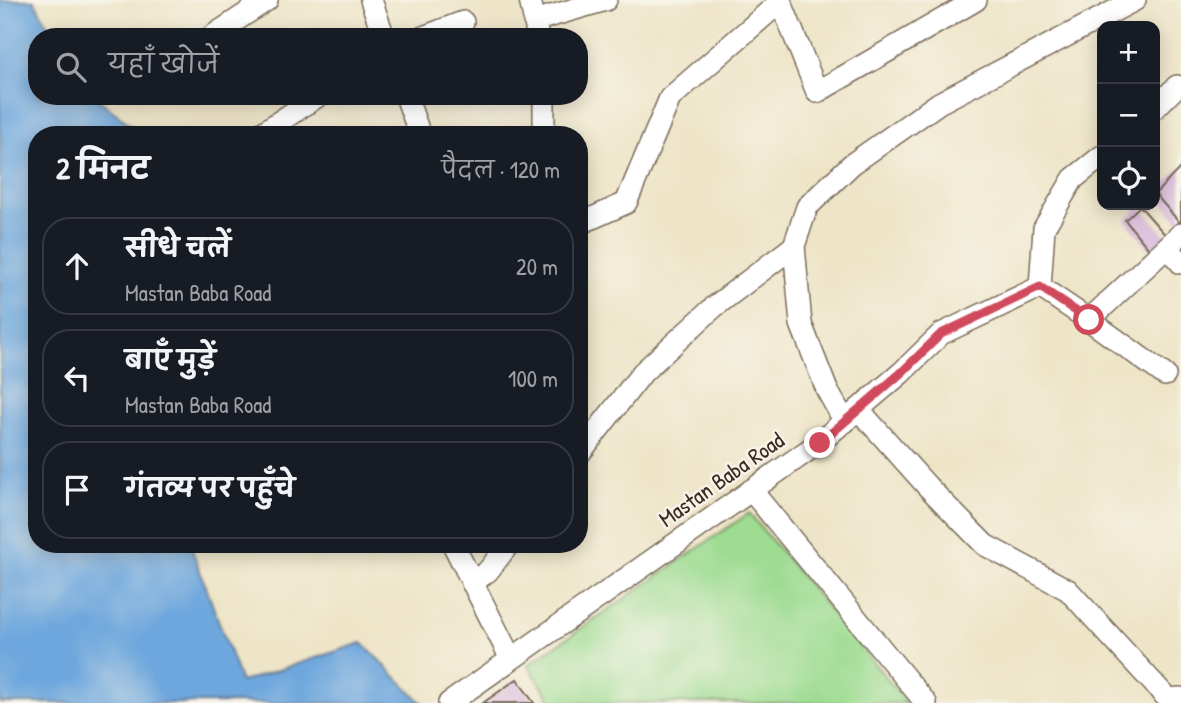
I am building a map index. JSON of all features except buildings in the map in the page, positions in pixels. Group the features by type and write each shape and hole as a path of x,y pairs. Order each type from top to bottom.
{"street":[{"path":"225,28 267,0"},
{"path":"370,0 381,28"},
{"path":"530,0 536,28"},
{"path":"538,28 606,0"},
{"path":"588,220 626,203 670,98 781,0 817,92 976,0"},
{"path":"1135,0 939,103 852,164 807,207 794,246 801,324 827,390 985,545 1068,590 1171,700"},
{"path":"447,28 463,22"},
{"path":"1160,102 1177,86"},
{"path":"273,126 304,105"},
{"path":"409,105 417,126"},
{"path":"544,105 544,126"},
{"path":"1097,160 1073,179 1044,228 1040,287 1165,375"},
{"path":"588,442 643,372 714,307 794,246"},
{"path":"1089,320 1176,248"},
{"name":"Mastan Baba Road","path":"449,703 820,443 901,373 941,334 1040,287"},
{"path":"751,490 926,703"},
{"path":"457,553 511,659"},
{"path":"472,583 488,571 502,553"}],"green space":[{"path":"749,513 907,703 553,703 528,665"}],"water":[{"path":"0,0 34,0 49,28 28,28 28,105 105,105 132,126 28,126 28,553 193,553 241,682 362,643 422,703 0,703"}],"route":[{"path":"820,443 901,373 941,334 1040,287 1089,320"}]}
